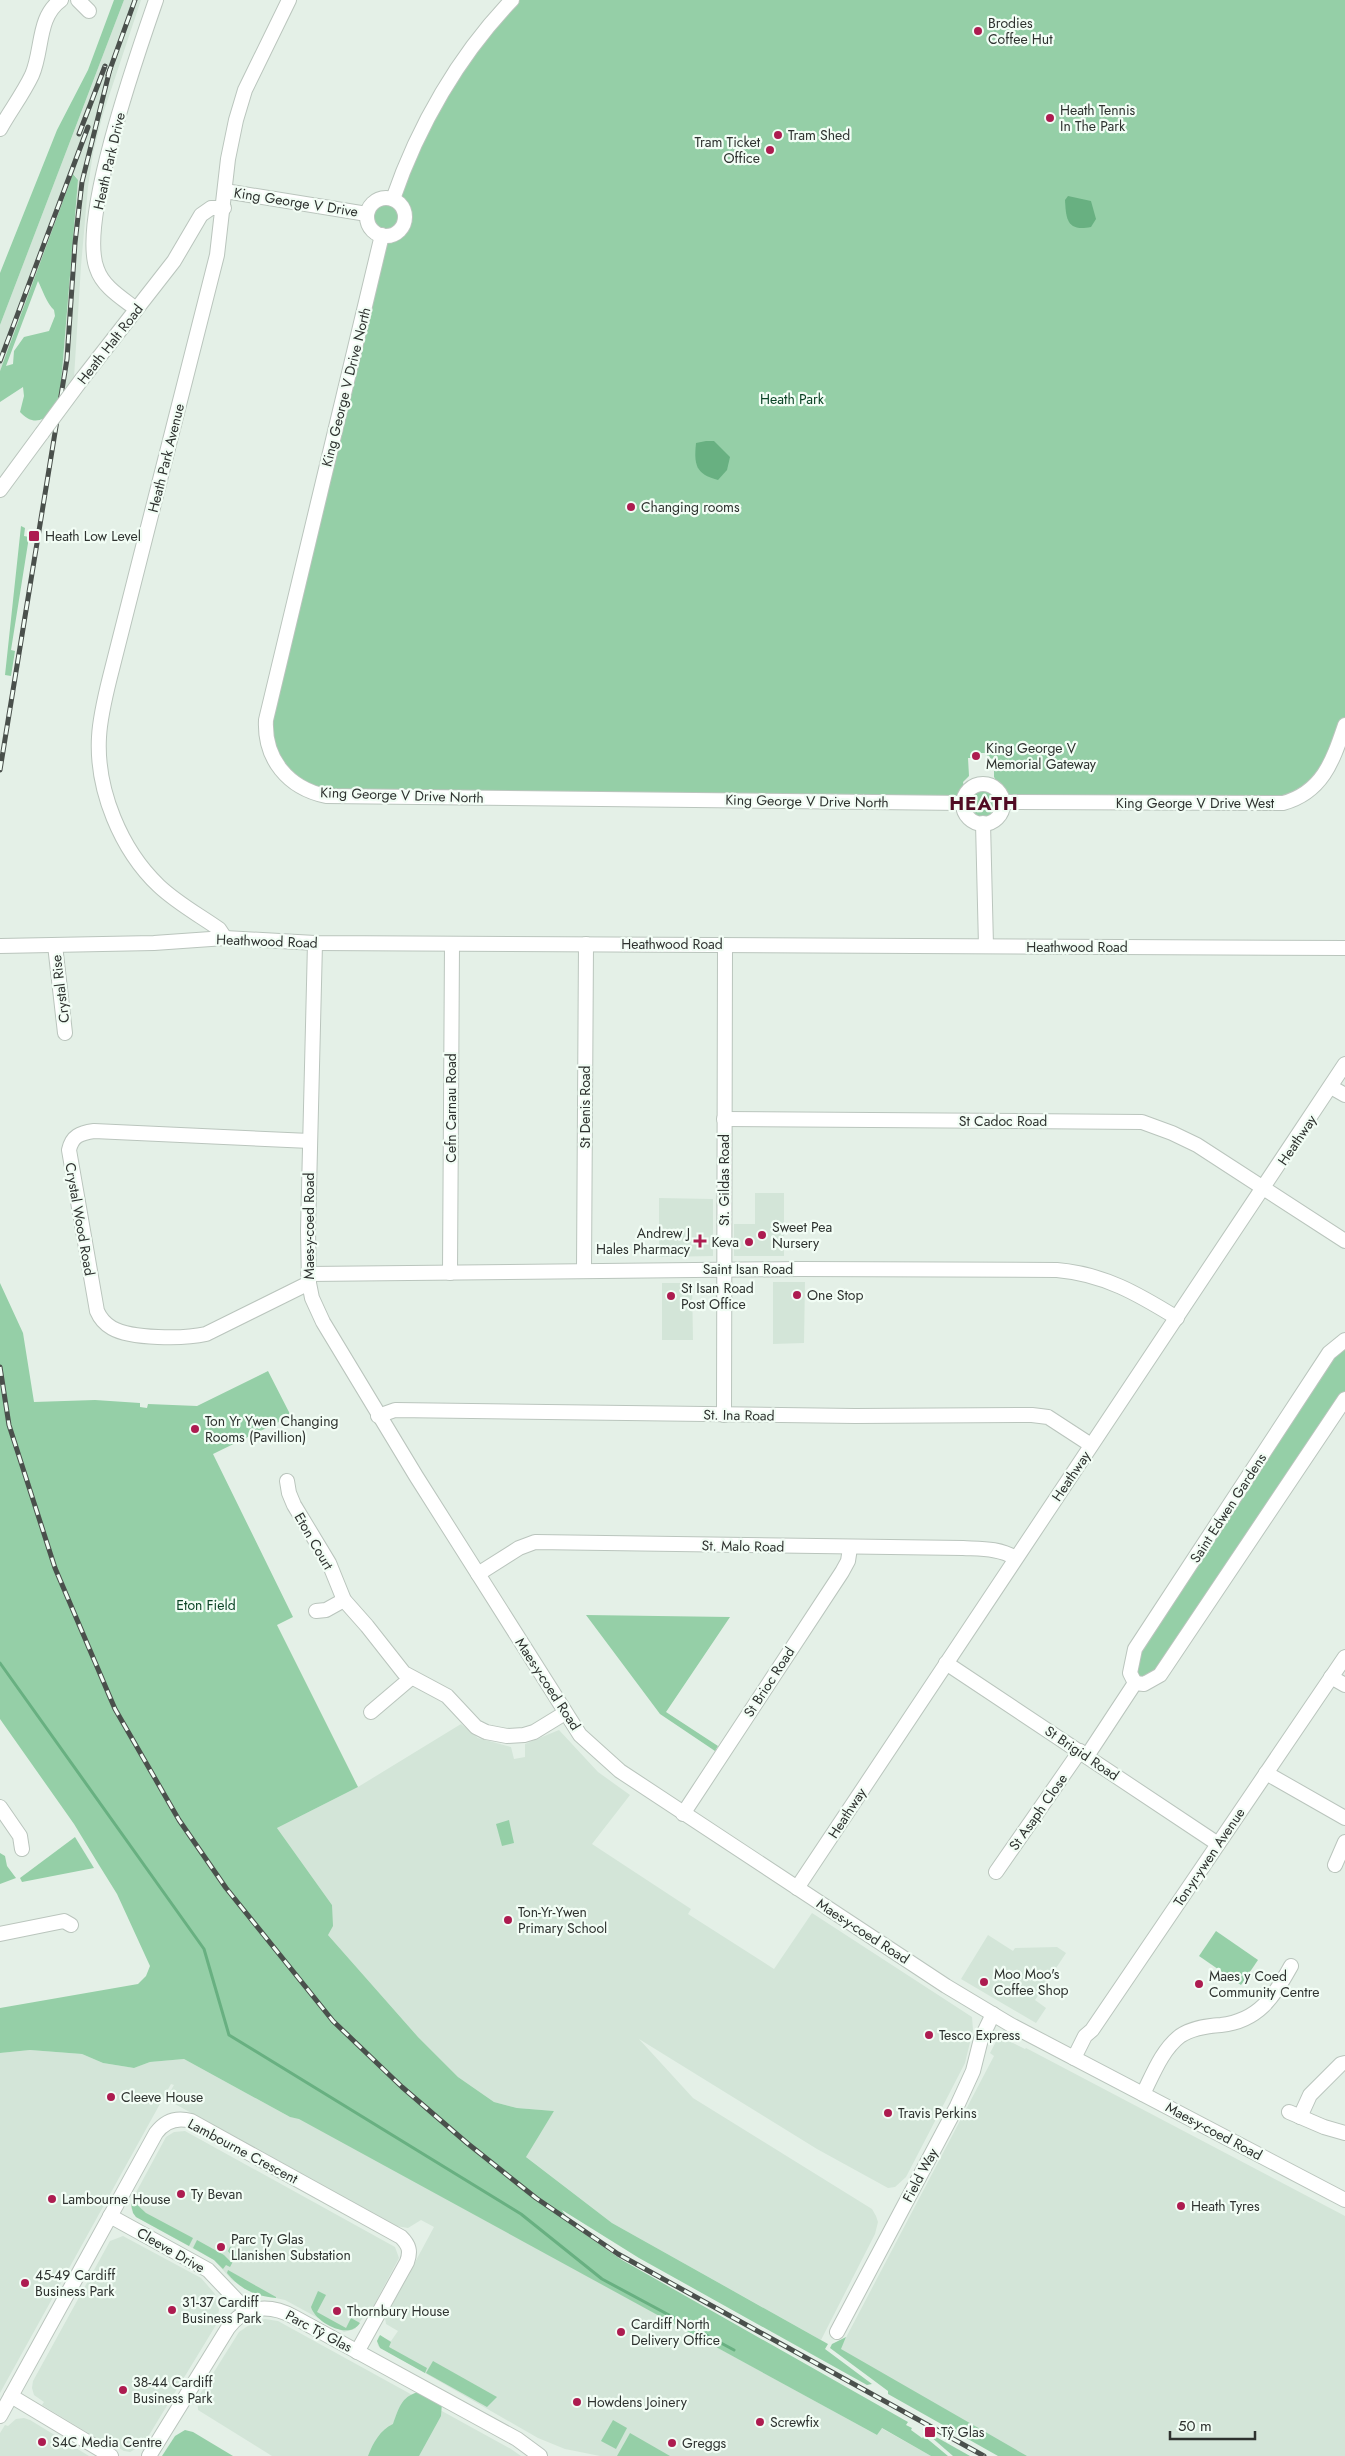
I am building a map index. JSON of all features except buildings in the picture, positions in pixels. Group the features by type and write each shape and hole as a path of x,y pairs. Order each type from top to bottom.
{"street":[{"path":"0,129 32,74 45,21 53,6 61,0"},
{"path":"78,0 89,11"},
{"name":"Heath Park Drive","path":"136,310 102,279 94,262 93,252 99,201 114,134 135,60 156,0"},
{"name":"Heath Park Avenue","path":"225,938 219,928 159,886 133,855 108,800 101,773 99,750 104,702 217,255 224,208 228,159 242,99 289,0"},
{"path":"393,198 420,134 444,91 480,37 512,0"},
{"name":"King George V Drive","path":"225,191 367,214"},
{"path":"393,198 404,208 406,220 400,231 395,234 382,235 369,225 367,214 369,208 378,199 393,198"},
{"name":"Heath Halt Road","path":"0,490 174,260 201,215 211,208 224,208"},
{"name":"King George V Drive North","path":"382,235 266,720 269,749 282,773 304,788 326,796 963,803"},
{"name":"King George V Drive West","path":"1002,802 1283,803 1305,794 1322,779 1334,757 1345,725"},
{"path":"981,784 994,788 1002,802 998,815 989,822 983,823 971,820 964,810 963,803 966,792 981,784"},
{"path":"983,823 986,946"},
{"name":"Heathwood Road","path":"0,946 154,944 225,938 315,943 1345,948"},
{"name":"Maes-y-coed Road","path":"315,943 308,1278 312,1298 323,1322 378,1416 580,1735 607,1761 683,1814 993,2014 1345,2200"},
{"name":"Cefn Carnau Road","path":"450,1272 452,944"},
{"name":"St Denis Road","path":"584,1270 586,944"},
{"name":"Crystal Rise","path":"55,945 65,1033"},
{"name":"St. Gildas Road","path":"724,1415 725,945"},
{"name":"Heathway","path":"797,1888 1015,1558 1264,1189 1345,1064"},
{"path":"1331,1087 1345,1095"},
{"name":"St Cadoc Road","path":"724,1119 1142,1122 1185,1138 1345,1241"},
{"name":"Crystal Wood Road","path":"308,1278 206,1334 195,1337 128,1334 110,1327 100,1317 91,1280 69,1150 72,1139 84,1132 129,1131 310,1140"},
{"name":"Saint Isan Road","path":"308,1278 450,1272 584,1270 724,1269 1076,1272 1125,1287 1177,1318"},
{"name":"Saint Edwen Gardens","path":"1135,1683 1130,1673 1135,1649 1329,1353 1345,1340"},
{"path":"1084,1753 1135,1683 1144,1684 1160,1675 1345,1399"},
{"name":"St. Ina Road","path":"378,1416 395,1410 724,1415 1042,1415 1091,1445"},
{"name":"Eton Court","path":"287,1480 289,1494 310,1534 329,1563 344,1600 404,1674 426,1683 447,1696 476,1727 486,1732 507,1736 534,1732 565,1713"},
{"name":"St. Malo Road","path":"478,1574 519,1548 535,1542 850,1548 963,1548 998,1551 1007,1553 1015,1558"},
{"name":"St Brioc Road","path":"683,1814 842,1572 850,1556 850,1548"},
{"path":"316,1610 326,1610 344,1600"},
{"name":"Ton-yr-ywen Avenue","path":"1074,2058 1085,2036 1092,2030 1345,1657"},
{"name":"St Brigid Road","path":"946,1663 1084,1753 1218,1844"},
{"path":"1331,1677 1345,1685"},
{"path":"371,1712 411,1678"},
{"name":"St Asaph Close","path":"996,1872 1084,1753"},
{"path":"1266,1773 1345,1818"},
{"path":"0,1807 20,1836 22,1849"},
{"path":"1335,1865 1345,1842"},
{"path":"0,1934 64,1922 71,1925"},
{"path":"1143,2094 1164,2055 1174,2042 1191,2030 1249,2018 1272,1998 1291,1966"},
{"name":"Field Way","path":"837,2332 961,2097 973,2071 981,2039 993,2014"},
{"path":"1345,2063 1341,2064 1310,2095 1295,2115 1324,2128 1345,2133"},
{"name":"Lambourne Crescent","path":"0,2416 160,2127 170,2121 184,2119 393,2232 406,2241 409,2255 357,2352"},
{"name":"Cleeve Drive","path":"110,2216 208,2270 248,2311"},
{"name":"Parc Tŷ Glas","path":"248,2311 265,2308 283,2311 517,2440 540,2456"},
{"path":"149,2456 228,2328 237,2318 248,2311"},
{"path":"11,2396 111,2456"}],"shaded area":[{"path":"124,0 141,0 103,114 93,153 81,266 74,378 60,395 78,180 74,174 0,371 0,325"},
{"path":"1068,196 1091,201 1096,219 1091,227 1077,228 1069,222 1065,200"},
{"path":"714,441 730,457 727,470 718,480 710,478 700,471 696,462 696,443"},
{"path":"755,1193 784,1193 784,1256 734,1256 734,1224 755,1224"},
{"path":"659,1198 713,1199 713,1256 659,1257"},
{"path":"773,1282 805,1282 804,1343 773,1344"},
{"path":"662,1283 692,1283 693,1340 662,1340"},
{"path":"461,1724 478,1738 511,1747 514,1759 525,1757 525,1744 559,1730 598,1772 630,1795 592,1844 691,1909 688,1914 774,1969 812,1913 972,2017 973,2030 965,2063 906,2177 895,2187 888,2188 817,2149 639,2039 693,2098 872,2209 878,2222 875,2234 821,2340 612,2223 525,2156 554,2111 517,2108 494,2102 458,2077 418,2037 328,1935 332,1905 277,1828 358,1787"},
{"path":"988,1935 1013,1951 1015,1948 1057,1947 1066,1953 1035,2000 1046,2008 1036,2023 961,1979"},
{"path":"999,2036 1026,2048 1345,2216 1345,2456 1022,2456 840,2349 994,2056 990,2053"},
{"path":"30,2050 82,2054 103,2063 134,2068 150,2062 184,2059 290,2117 299,2118 877,2435 881,2428 931,2456 600,2456 565,2449 538,2438 378,2346 379,2336 391,2341 398,2331 386,2324 385,2318 434,2227 421,2220 408,2228 396,2226 166,2099 174,2085 171,2084 0,2393 0,2053"},
{"path":"185,2131 395,2247 399,2258 367,2318 364,2316 355,2329 344,2332 285,2300 252,2293 232,2280 214,2260 136,2217 131,2208 133,2198 166,2137 174,2132"},
{"path":"123,2236 201,2278 215,2294 219,2310 216,2325 143,2445 130,2452 124,2451 105,2440 103,2442 42,2405 44,2402 34,2395 32,2388 33,2381 110,2241"},
{"path":"265,2319 278,2321 416,2397 384,2456 272,2456 198,2410 197,2399 239,2332 255,2321"},
{"path":"431,2405 511,2449 521,2456 404,2456"},
{"path":"24,2418 89,2456 0,2456 0,2433 5,2425 8,2426 16,2419"}],"green space":[{"path":"114,0 124,0 0,325 0,273 57,130 88,70"},
{"name":"Heath Park","path":"517,0 1345,0 1345,717 1333,751 1322,774 1288,798 1007,798 994,777 994,759 987,758 987,753 977,753 975,758 968,758 969,776 963,782 964,787 957,797 329,792 288,774 269,734 387,242 399,238 399,234 404,227 409,227 409,210 401,195 401,190 449,89"},
{"path":"73,174 78,180 60,395 54,409 39,420 26,418 20,412 24,396 23,387 0,402 0,371","holes":["38,281 54,310 55,316 49,331 24,337 14,351 13,364 6,366"]},
{"path":"386,202 397,206 401,217 397,228 386,232 375,228 371,217 375,206"},
{"path":"21,526 25,528 24,536 29,537 11,650 15,651 11,676 5,675"},
{"path":"983,789 994,793 998,804 994,815 983,819 972,815 968,804 972,793"},
{"name":"Eton Field","path":"0,1283 23,1333 34,1402 95,1400 140,1403 140,1407 147,1408 148,1404 197,1406 268,1371 291,1416 213,1454 293,1617 277,1625 358,1787 277,1828 332,1905 333,1926 328,1935 418,2037 458,2077 494,2102 517,2108 554,2111 526,2157 612,2223 828,2344 825,2349 872,2384 867,2385 639,2258 562,2210 572,2225 622,2260 908,2422 906,2425 912,2428 911,2430 922,2438 924,2436 948,2456 931,2456 882,2428 877,2435 299,2119 290,2117 184,2059 150,2062 134,2068 103,2063 82,2054 30,2050 0,2053 0,2008 138,1984 146,1976 150,1966 117,1894 74,1824 0,1719"},
{"path":"1345,1344 1345,1393 1154,1675 1138,1678 1134,1663 1333,1355"},
{"path":"586,1615 730,1617 666,1712 718,1746 715,1751 660,1714"},
{"path":"509,1820 514,1843 502,1846 496,1824"},
{"path":"75,1837 94,1868 22,1882 20,1878"},
{"path":"0,1853 5,1856 7,1866 16,1878 0,1884"},
{"path":"1216,1931 1258,1960 1241,1985 1199,1956"},
{"path":"134,2202 146,2213 193,2238 189,2246 136,2217 131,2204"},
{"path":"197,2240 224,2255 231,2262 234,2259 228,2251 230,2247 238,2252 230,2267 226,2265 223,2269 214,2260 193,2248"},
{"path":"228,2270 276,2298 261,2296 248,2291 232,2279 227,2273"},
{"path":"318,2291 326,2295 317,2312 346,2328 351,2318 360,2323 355,2328 341,2330 325,2323 314,2313 311,2307"},
{"path":"380,2335 391,2342 389,2347 427,2368 425,2373 380,2348 377,2341"},
{"path":"846,2337 841,2349 1027,2456 998,2456 888,2394 888,2391 830,2348 832,2344"},
{"path":"433,2361 497,2397 487,2407 426,2373"},
{"path":"418,2392 442,2403 441,2416 419,2456 368,2456 378,2437 393,2424 404,2400"},
{"path":"613,2420 627,2428 616,2449 601,2441"},
{"path":"922,2429 970,2456 953,2456"},
{"path":"185,2430 193,2432 233,2456 162,2456 175,2436"},
{"path":"630,2433 670,2456 617,2456"}],"waterway":[{"path":"0,1663 204,1949 229,2035 521,2214 602,2279 734,2350"}],"railway":[{"path":"108,75 135,0"},
{"path":"79,134 105,66"},
{"path":"0,770 67,359 75,243 82,182 110,69"},
{"path":"0,361 88,127"},
{"path":"0,1367 9,1425 55,1568 115,1709 179,1820 226,1888 333,2021 402,2087 467,2143 536,2198 618,2254 984,2456"}],"place":[{"name":"Brodies Coffee Hut","path":"978,31"},
{"name":"Heath Tennis In The Park","path":"1050,118"},
{"name":"Tram Shed","path":"778,135"},
{"name":"Tram Ticket Office","path":"770,150"},
{"name":"Changing rooms","path":"631,507"},
{"name":"Heath Low Level","path":"34,536"},
{"name":"King George V Memorial Gateway","path":"976,756"},
{"name":"Sweet Pea Nursery","path":"762,1235"},
{"name":"Andrew J Hales Pharmacy","path":"700,1241"},
{"name":"Keva","path":"749,1242"},
{"name":"One Stop","path":"797,1295"},
{"name":"St Isan Road Post Office","path":"671,1296"},
{"name":"Ton Yr Ywen Changing Rooms (Pavillion)","path":"195,1429"},
{"name":"Ton-Yr-Ywen Primary School","path":"508,1920"},
{"name":"Moo Moo's Coffee Shop","path":"984,1982"},
{"name":"Maes y Coed Community Centre","path":"1199,1984"},
{"name":"Tesco Express","path":"929,2035"},
{"name":"Cleeve House","path":"111,2097"},
{"name":"Travis Perkins","path":"888,2113"},
{"name":"Ty Bevan","path":"181,2194"},
{"name":"Lambourne House","path":"52,2199"},
{"name":"Heath Tyres","path":"1181,2206"},
{"name":"Parc Ty Glas Llanishen Substation","path":"221,2247"},
{"name":"45-49 Cardiff Business Park","path":"25,2283"},
{"name":"31-37 Cardiff Business Park","path":"172,2310"},
{"name":"Thornbury House","path":"337,2311"},
{"name":"Cardiff North Delivery Office","path":"621,2332"},
{"name":"38-44 Cardiff Business Park","path":"123,2390"},
{"name":"Howdens Joinery","path":"577,2402"},
{"name":"Screwfix","path":"760,2422"},
{"name":"Tŷ Glas","path":"930,2432"},
{"name":"S4C Media Centre","path":"42,2442"},
{"name":"Greggs","path":"672,2443"}],"district":[{"name":"HEATH","path":"984,803"}]}
